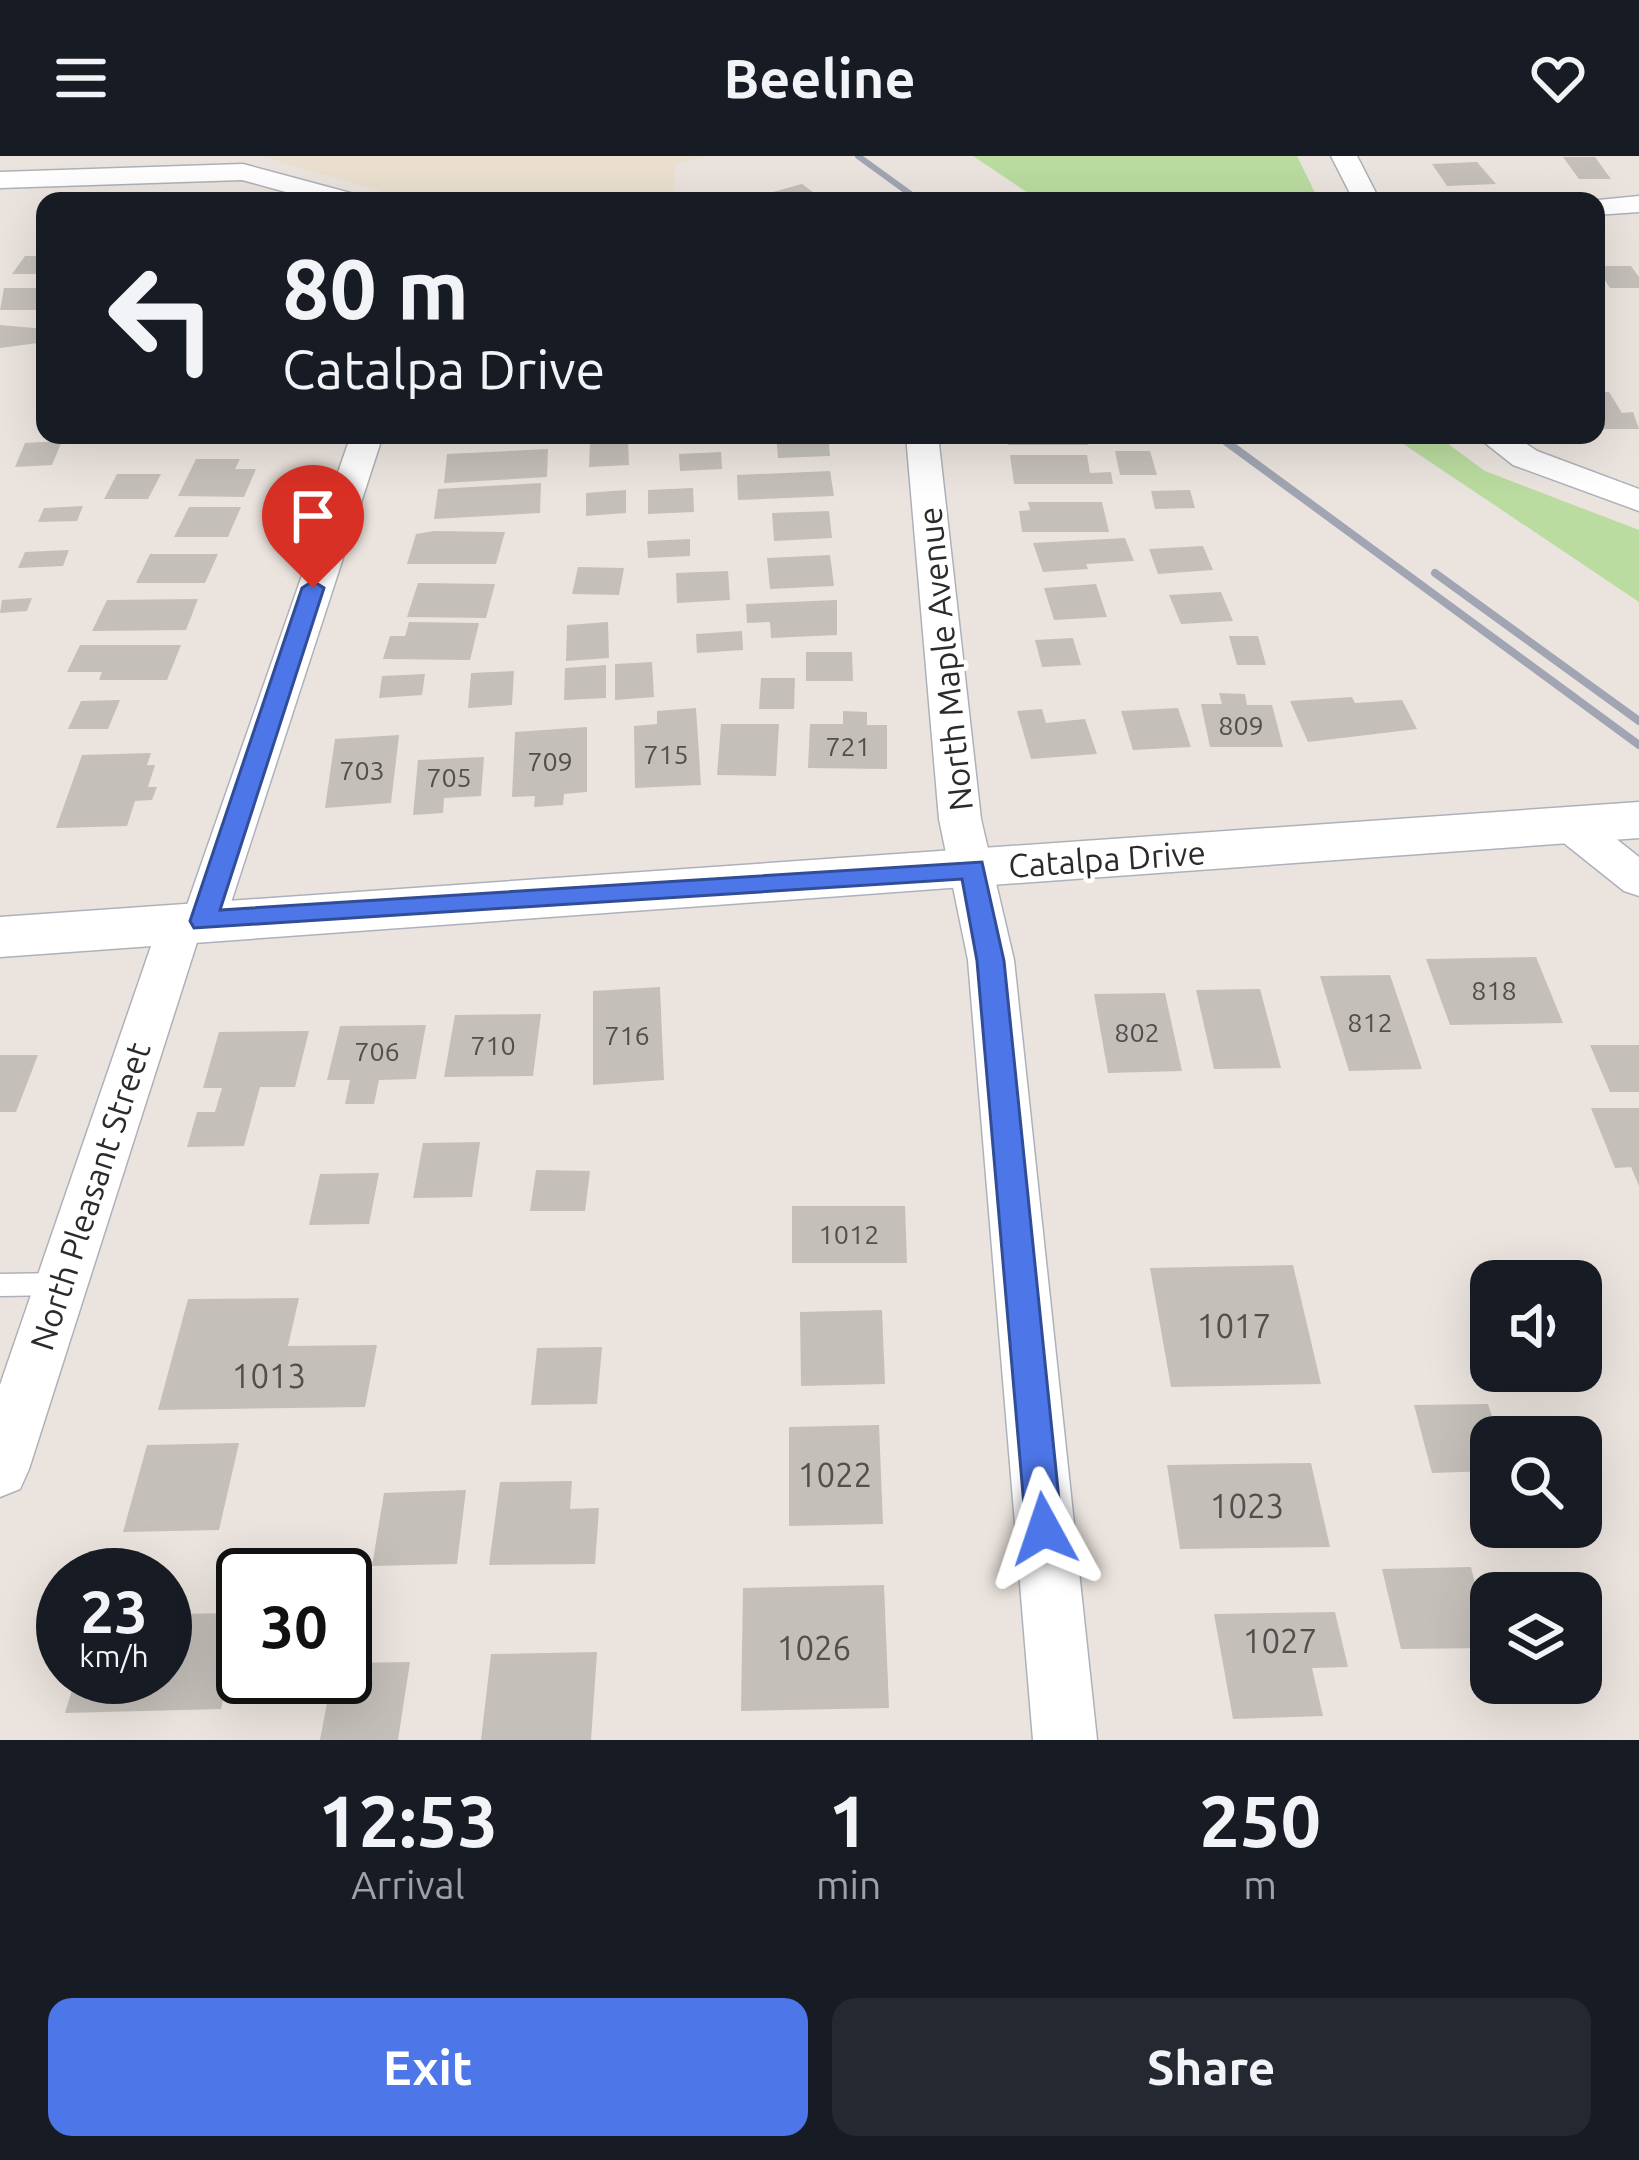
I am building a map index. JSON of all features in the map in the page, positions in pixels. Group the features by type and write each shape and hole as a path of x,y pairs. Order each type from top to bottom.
{"street":[{"path":"1344,156 1362,192"},
{"path":"2,183 243,172 317,192"},
{"path":"1605,206 1639,204"},
{"name":"North Pleasant Street","path":"0,1469 364,444"},
{"name":"North Maple Avenue","path":"923,444 960,819 991,961 1065,1740"},
{"path":"1504,444 1525,458 1639,501"},
{"name":"Catalpa Drive","path":"0,937 1639,820"},
{"path":"1570,825 1639,880"}],"lane":[{"path":"0,1285 63,1284"}],"shaded area":[{"path":"259,156 708,156 676,164 674,192 383,192"}],"green space":[{"path":"973,156 1297,156 1315,192 1027,192"},
{"path":"1403,444 1448,444 1485,471 1639,530 1639,602"}],"building":[{"path":"1563,157 1595,157 1611,179 1579,179"},
{"path":"1477,162 1496,184 1447,186 1432,164"},
{"path":"802,184 813,192 773,192"},
{"path":"25,256 36,256 36,274 12,274"},
{"path":"1605,266 1631,266 1639,277 1639,288 1610,288"},
{"path":"4,288 36,288 36,310 0,310"},
{"path":"0,325 36,328 36,343 0,348"},
{"path":"1605,392 1622,413 1633,412 1639,429 1605,429"},
{"path":"25,443 61,444 52,465 15,467"},
{"path":"590,444 628,444 629,465 589,467"},
{"path":"777,444 829,444 830,456 778,458"},
{"path":"548,449 547,477 444,483 447,454"},
{"path":"1115,451 1150,451 1157,475 1120,475"},
{"path":"721,452 722,469 680,471 679,454"},
{"path":"1010,455 1087,455 1090,473 1111,472 1113,484 1014,484"},
{"path":"196,459 240,459 235,469 256,469 244,497 178,496"},
{"path":"830,471 834,496 738,500 737,475"},
{"path":"117,474 161,474 148,499 104,499"},
{"path":"541,483 540,513 434,519 438,489"},
{"path":"693,488 694,512 648,514 648,490"},
{"path":"626,490 626,513 586,516 586,493"},
{"path":"1190,490 1195,508 1155,509 1151,491"},
{"path":"1028,502 1102,502 1109,532 1022,532 1019,511 1030,510"},
{"path":"83,506 77,521 38,522 44,508"},
{"path":"189,507 241,507 228,537 174,537"},
{"path":"829,511 832,538 774,541 772,513"},
{"path":"505,532 496,564 407,564 416,534"},
{"path":"1125,538 1134,561 1043,572 1033,543"},
{"path":"690,539 690,556 648,558 647,541"},
{"path":"1203,546 1213,570 1158,574 1149,549"},
{"path":"69,550 63,566 18,568 25,552"},
{"path":"150,554 218,554 205,583 136,583"},
{"path":"830,555 834,586 770,589 767,558"},
{"path":"578,567 624,568 619,595 572,594"},
{"path":"728,571 730,600 677,603 676,573"},
{"path":"418,583 495,584 486,618 407,617"},
{"path":"1096,584 1107,617 1054,620 1044,588"},
{"path":"1221,592 1233,621 1181,624 1169,595"},
{"path":"32,598 27,611 0,613 2,600"},
{"path":"198,599 186,630 92,631 107,600"},
{"path":"837,600 837,635 771,638 770,622 747,623 746,604"},
{"path":"409,622 479,623 470,660 383,659 390,636 405,636"},
{"path":"608,622 609,658 566,661 567,625"},
{"path":"742,631 743,650 697,653 696,634"},
{"path":"1229,636 1258,636 1266,665 1237,665"},
{"path":"1073,638 1081,665 1042,667 1035,640"},
{"path":"80,645 181,645 167,680 99,680 102,672 67,672"},
{"path":"806,652 852,652 853,681 806,681"},
{"path":"652,662 654,697 615,700 615,664"},
{"path":"606,665 606,698 564,700 565,668"},
{"path":"514,671 512,705 468,708 471,673"},
{"path":"425,674 422,695 379,698 382,676"},
{"path":"761,678 795,678 794,709 759,709"},
{"path":"1219,693 1245,694 1247,705 1272,705 1283,747 1210,747 1201,704 1222,704"},
{"path":"1352,697 1355,703 1402,700 1417,729 1308,742 1290,701"},
{"path":"120,700 108,729 68,729 81,701"},
{"path":"696,708 701,785 635,788 634,726 657,724 657,711"},
{"path":"1178,708 1191,747 1133,750 1121,711"},
{"path":"1042,709 1046,723 1085,719 1097,754 1031,759 1017,711"},
{"path":"843,711 867,712 867,725 887,725 887,769 808,768 810,724 843,724"},
{"path":"721,724 779,724 776,776 717,775"},
{"path":"587,727 587,792 564,794 563,805 534,807 535,796 512,797 515,732"},
{"path":"399,735 391,803 325,808 335,739"},
{"path":"151,753 147,765 155,765 148,787 157,787 152,800 135,801 127,826 56,828 82,755"},
{"path":"484,757 481,796 444,798 443,813 413,815 418,760"},
{"path":"1536,957 1563,1023 1450,1025 1426,959"},
{"path":"1390,975 1422,1069 1349,1071 1320,976"},
{"path":"660,987 664,1080 593,1085 593,991"},
{"path":"1260,989 1281,1068 1214,1069 1196,990"},
{"path":"1165,993 1182,1071 1108,1073 1094,994"},
{"path":"541,1014 533,1076 444,1077 455,1015"},
{"path":"426,1025 416,1079 379,1080 374,1104 345,1104 350,1080 327,1080 340,1026"},
{"path":"309,1031 295,1087 260,1087 244,1146 187,1147 197,1112 215,1112 222,1088 203,1088 219,1032"},
{"path":"1590,1045 1639,1045 1639,1092 1610,1092"},
{"path":"0,1055 38,1055 16,1112 0,1112"},
{"path":"1591,1108 1639,1108 1639,1186 1631,1167 1615,1168"},
{"path":"480,1142 472,1197 413,1198 423,1143"},
{"path":"536,1170 590,1171 585,1211 530,1211"},
{"path":"379,1173 369,1224 309,1225 320,1174"},
{"path":"792,1206 905,1206 907,1263 792,1263"},
{"path":"1293,1265 1321,1384 1171,1387 1150,1268"},
{"path":"299,1298 288,1346 377,1345 365,1407 158,1410 188,1299"},
{"path":"882,1310 885,1384 801,1386 800,1312"},
{"path":"602,1347 597,1404 531,1405 537,1348"},
{"path":"1488,1404 1492,1416 1470,1416 1470,1472 1432,1473 1414,1405"},
{"path":"879,1425 883,1524 789,1526 789,1427"},
{"path":"239,1443 219,1530 123,1532 147,1445"},
{"path":"1311,1463 1330,1547 1180,1549 1167,1465"},
{"path":"572,1481 570,1509 599,1508 595,1564 489,1565 500,1482"},
{"path":"466,1490 457,1564 372,1566 384,1493"},
{"path":"1471,1567 1470,1648 1401,1649 1382,1569"},
{"path":"884,1585 889,1708 741,1711 743,1588"},
{"path":"1335,1612 1348,1667 1312,1668 1323,1716 1233,1719 1214,1614"},
{"path":"216,1613 216,1704 222,1704 221,1709 65,1713 68,1704 192,1704 192,1614"},
{"path":"597,1652 591,1740 481,1740 491,1654"},
{"path":"410,1662 398,1740 320,1740 327,1704 372,1704 372,1663"}],"railway":[{"path":"858,156 908,192"},
{"path":"1229,444 1639,745"},
{"path":"1435,573 1639,721"}],"route":[{"path":"313,588 203,921 973,868 991,961 1044,1529"}]}
